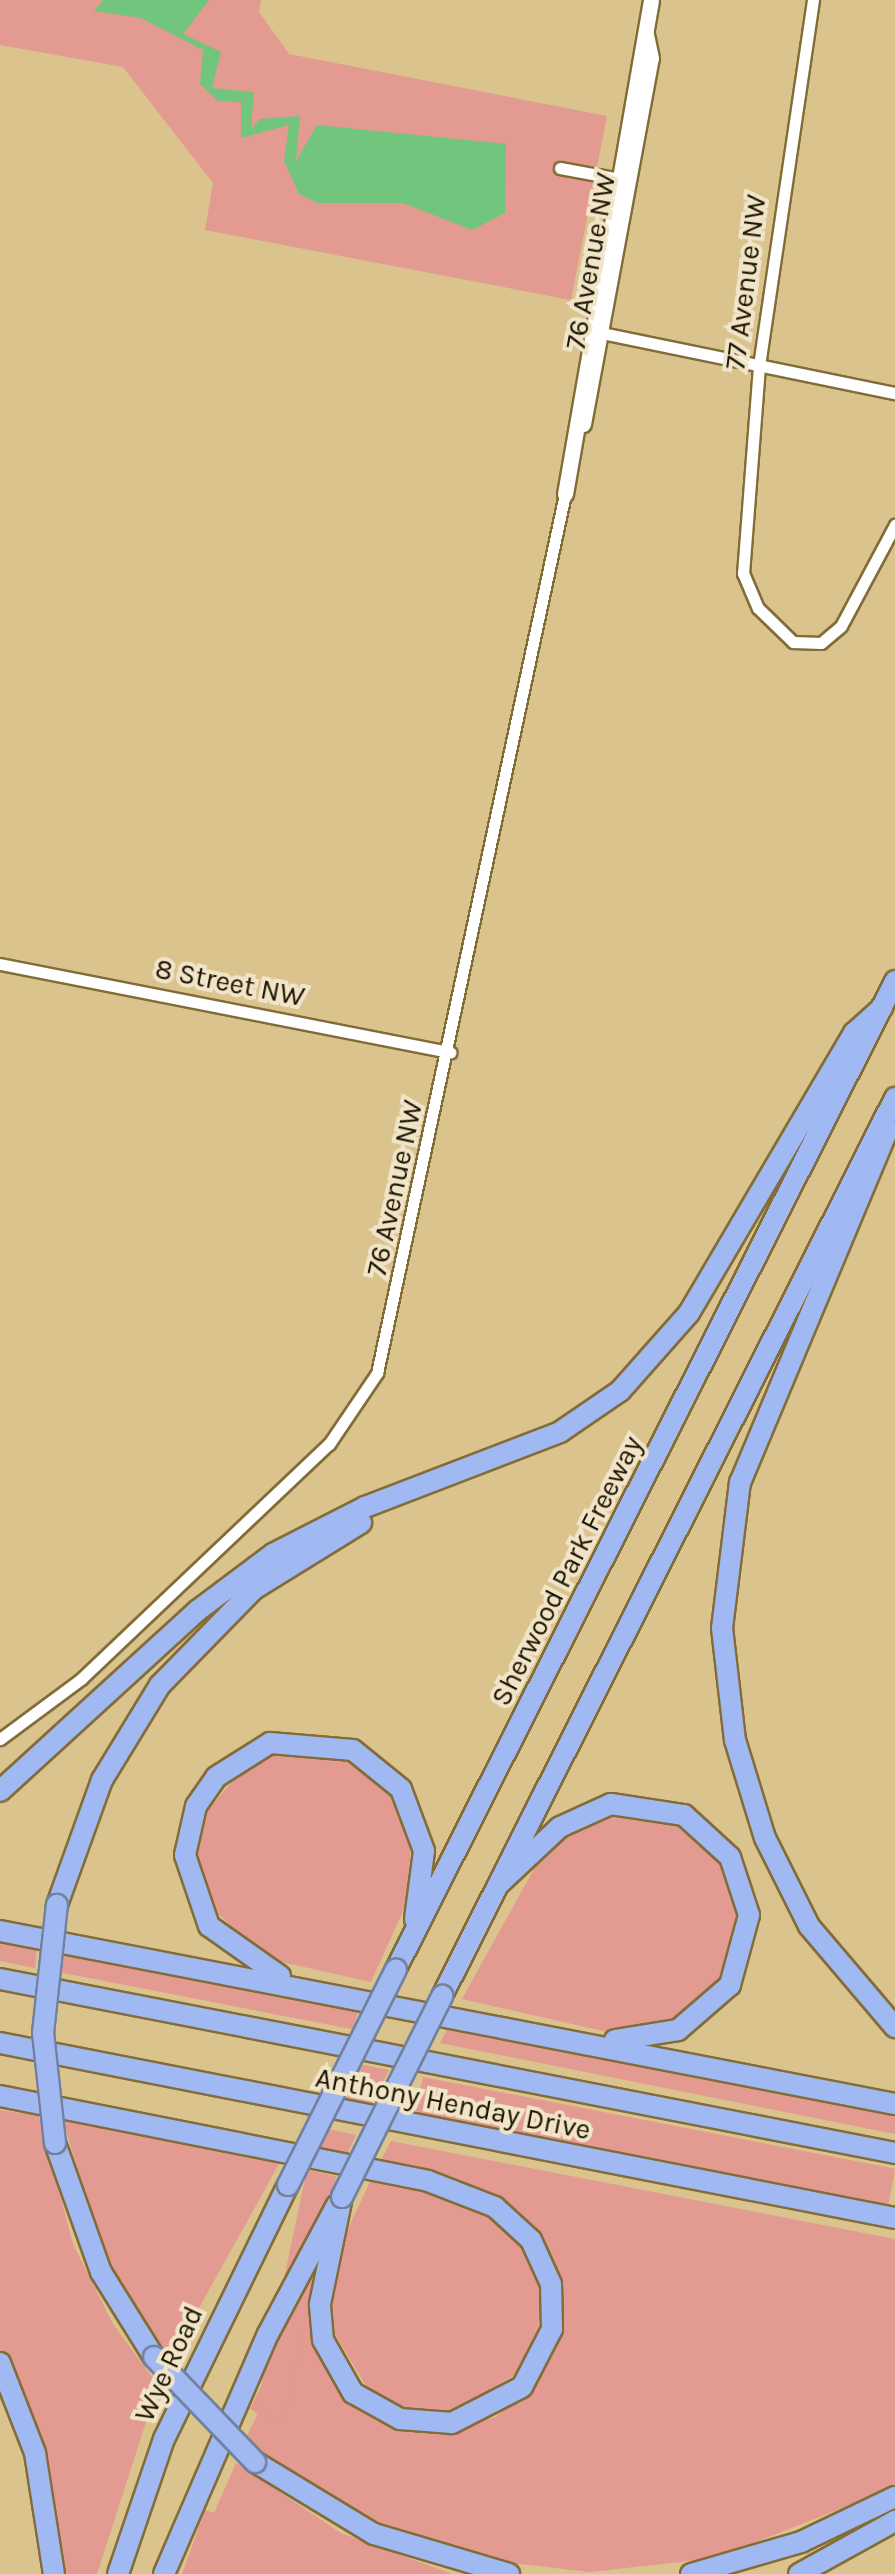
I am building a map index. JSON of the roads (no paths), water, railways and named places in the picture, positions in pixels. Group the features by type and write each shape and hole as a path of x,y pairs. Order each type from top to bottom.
{"highway":[{"name":"Sherwood Park Freeway","path":"288,2184 895,981"},
{"path":"509,2574 374,2534 255,2462 154,2357 100,2272 55,2143 43,2033 57,1904 120,1745 214,1625 303,1556 590,1414 657,1353 715,1274 854,1034 882,1008"},
{"path":"164,2574 260,2349 342,2197 494,1888 895,1101"},
{"path":"895,1101 881,1158 740,1482 722,1628 735,1740 765,1838 810,1926 895,2027"},
{"path":"0,1791 244,1573 365,1507 489,1461"},
{"path":"304,1988 221,1940 191,1891 186,1854 196,1806 246,1753 290,1740 333,1744 401,1790 424,1851 412,1941"},
{"path":"494,1888 560,1827 611,1804 684,1815 730,1858 748,1938 717,2003 658,2036 579,2040"},
{"path":"0,1931 895,2104"},
{"name":"Anthony Henday Drive","path":"0,1980 895,2153"},
{"name":"Anthony Henday Drive","path":"0,2044 895,2218"},
{"path":"0,2096 428,2181 495,2207 531,2240 551,2284 552,2329 522,2387 469,2418 426,2424 353,2393 323,2340 320,2304 342,2197"},
{"name":"Wye Road","path":"118,2574 164,2439 288,2184"},
{"path":"0,2364 35,2453 54,2574"},
{"path":"690,2574 801,2542 895,2497"},
{"path":"799,2574 895,2520"}],"street":[{"name":"76 Avenue NW","path":"566,494 614,178 652,0"},
{"name":"77 Avenue NW","path":"812,0 760,366 743,572 758,608 793,642 820,643 837,632 895,525"},
{"name":"76 Avenue NW","path":"0,1739 82,1679 356,1410 385,1351 566,494 606,334 651,58 646,34"},
{"path":"560,168 614,178"},
{"path":"588,330 895,393"},
{"name":"8 Street NW","path":"0,964 450,1052"}]}
